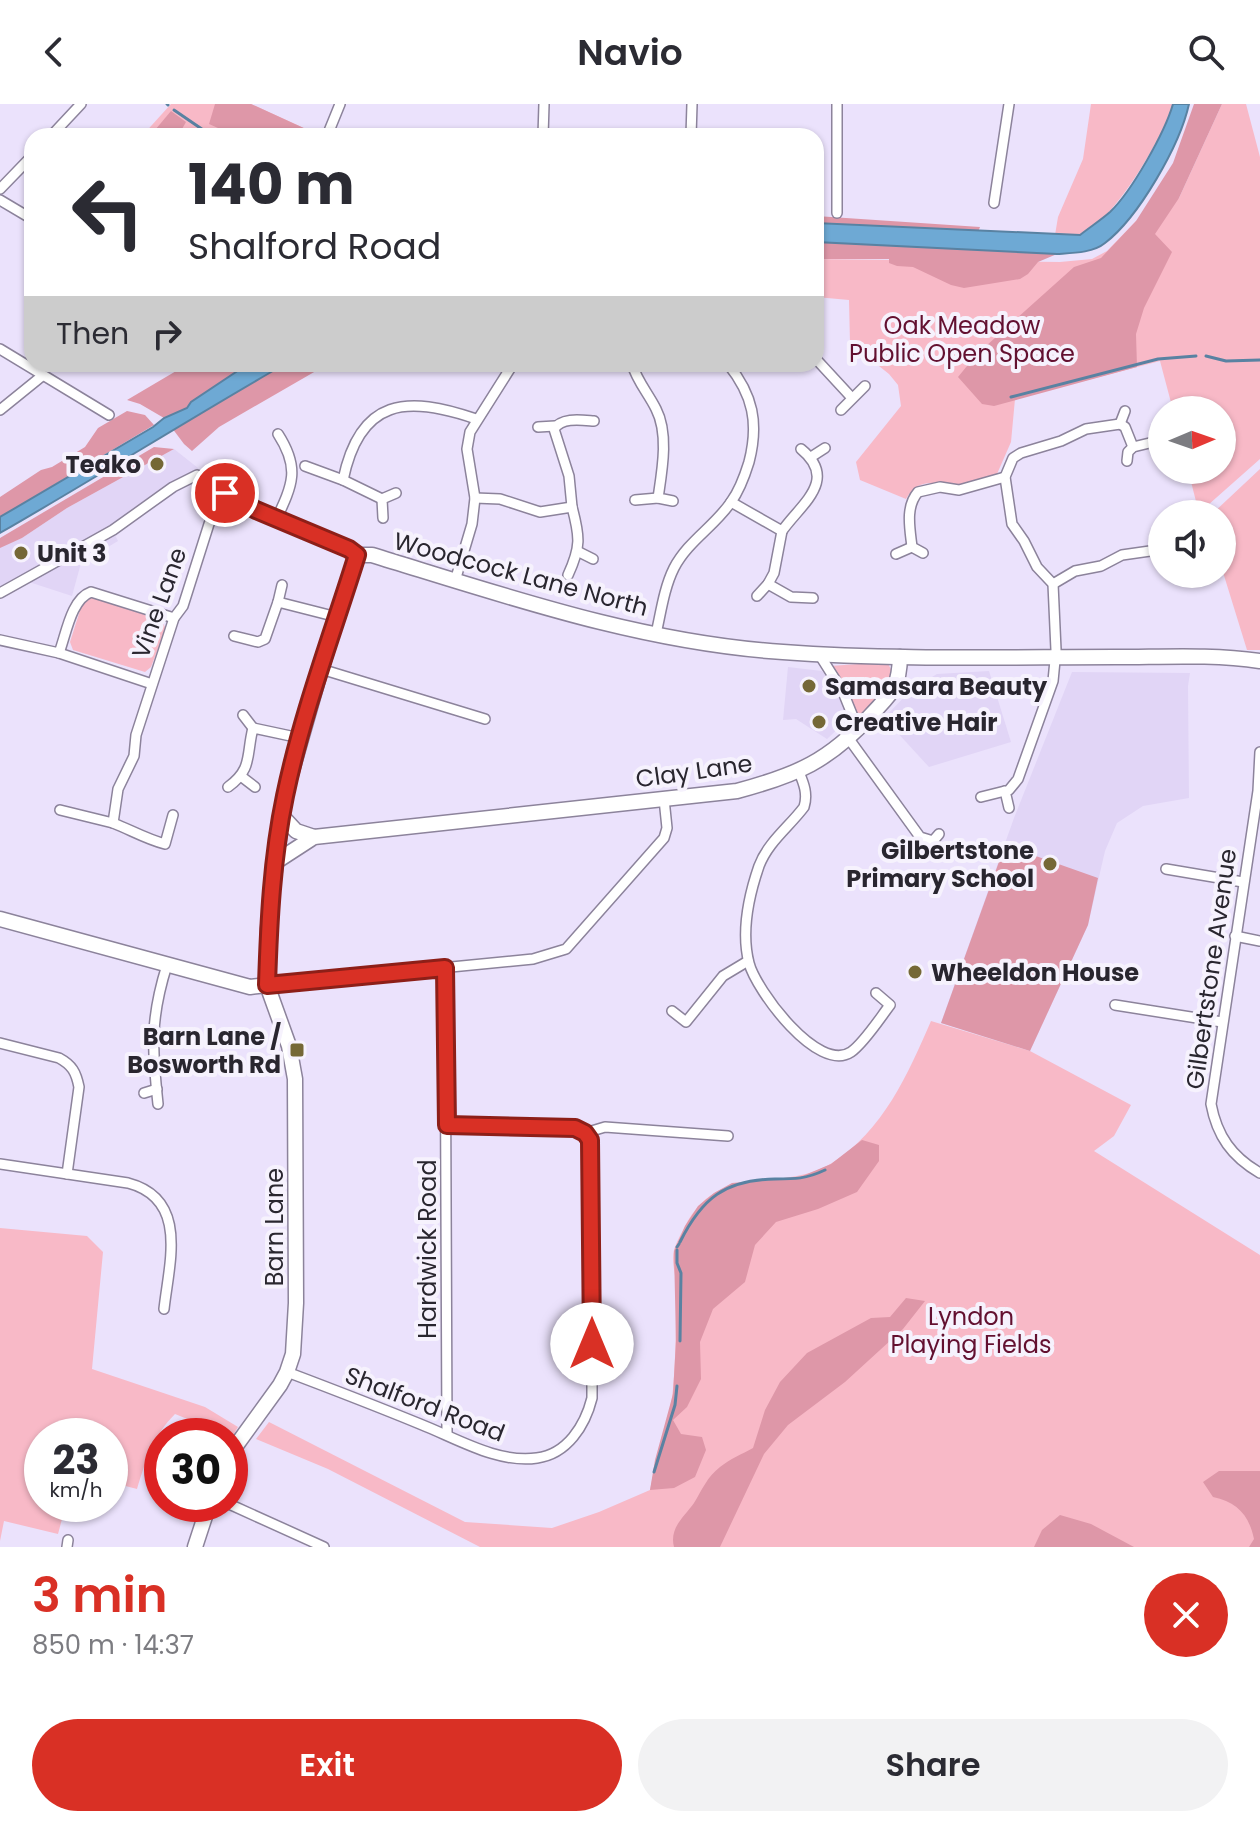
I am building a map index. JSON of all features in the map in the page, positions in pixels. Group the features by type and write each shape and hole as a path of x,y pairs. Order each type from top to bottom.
{"street":[{"path":"58,128 81,104"},
{"path":"330,128 340,104"},
{"path":"543,128 544,104"},
{"path":"691,128 692,104"},
{"path":"837,104 837,213"},
{"path":"994,203 1009,104"},
{"path":"0,189 24,164"},
{"path":"0,200 24,214"},
{"path":"0,349 24,364"},
{"path":"824,368 852,398"},
{"path":"36,372 109,415"},
{"path":"455,581 472,524 475,498 467,449 470,432 508,372"},
{"path":"635,372 661,425 658,498"},
{"path":"656,634 674,567 697,537 731,502 746,473 755,430 753,408 748,393 734,372"},
{"path":"0,410 42,376"},
{"path":"841,410 865,386"},
{"path":"343,480 346,462 357,438 374,418 394,407 412,404 458,412 476,419"},
{"path":"1120,424 1125,411"},
{"path":"538,427 555,426 576,419 594,421"},
{"path":"981,797 1005,791 1018,779 1053,681 1057,657 1053,584 1037,567 1012,524 1005,477 1013,458 1086,429 1120,424 1125,427 1133,447"},
{"path":"555,426 554,433 565,456 579,538 579,552 568,575"},
{"path":"276,520 291,480 293,462 278,434"},
{"path":"1127,461 1128,452 1133,447 1148,443"},
{"path":"811,457 825,448"},
{"path":"757,596 774,573 782,531 810,500 814,491 816,475 811,457 801,449"},
{"path":"305,466 382,499 396,493"},
{"name":"Woodcock Lane North","path":"0,593 113,530 173,487 197,475 276,520 357,555 372,555 563,613 725,646 900,657"},
{"path":"912,547 909,511 918,492 940,487 959,490 1005,477"},
{"name":"Vine Lane","path":"113,823 118,789 134,756 136,735 174,618 183,606 209,524 225,493"},
{"path":"475,498 500,499 540,512 572,507"},
{"path":"635,500 658,498 673,501"},
{"path":"382,499 383,518"},
{"path":"731,502 782,531"},
{"path":"912,547 923,553"},
{"path":"896,554 912,547"},
{"path":"1053,584 1075,571 1101,566 1122,555 1148,551"},
{"path":"579,552 593,559"},
{"path":"267,985 268,929 282,816 300,738 357,555"},
{"path":"768,584 791,597 813,598"},
{"path":"234,636 258,642 265,639 282,585"},
{"path":"59,653 78,602 91,592 174,618"},
{"path":"278,602 337,617"},
{"name":"Vine Lane","path":"0,640 59,653 152,684"},
{"path":"819,654 843,692 854,734 920,837 933,841 939,834"},
{"path":"900,657 1206,656 1260,661"},
{"name":"Clay Lane","path":"277,861 314,837 737,791 799,772 830,755 854,734 898,684 900,657"},
{"path":"321,669 485,719"},
{"path":"243,715 253,728 300,738"},
{"path":"228,787 242,777 249,759 253,728"},
{"name":"Gilbertstone Avenue","path":"1260,752 1259,791 1211,1104 1225,1143 1236,1156 1260,1173"},
{"path":"799,772 806,800 799,814 763,856 758,868 748,919 748,961 765,996 783,1019 827,1054 851,1052 890,1005 876,993"},
{"path":"242,777 255,787"},
{"path":"1005,791 1009,808"},
{"path":"0,919 250,987 533,959 566,949 664,838 667,828 664,799"},
{"path":"60,810 113,823 133,830 143,838 165,844 173,815"},
{"path":"282,816 296,831 314,837"},
{"path":"1166,869 1243,882"},
{"path":"1235,936 1260,941"},
{"path":"672,1011 686,1022 723,976 748,961"},
{"path":"158,1104 152,1064 152,1028 156,1000 167,965"},
{"name":"Hardwick Road","path":"445,968 447,1434"},
{"name":"Barn Lane","path":"248,1428 287,1372 293,1354 296,1323 295,1079 289,1046 267,985"},
{"path":"1115,1005 1222,1022"},
{"path":"0,1043 59,1058 76,1073 79,1087 67,1174"},
{"path":"144,1093 157,1089"},
{"path":"447,1125 575,1128 585,1133 605,1127 728,1136"},
{"name":"Shalford Road","path":"287,1372 480,1449 515,1459 538,1458 559,1450 571,1440 588,1413 592,1398 592,1147 585,1133"},
{"path":"0,1164 139,1186 158,1199 172,1235 164,1309"},
{"path":"248,1513 324,1547"},
{"path":"195,1547 203,1522"}],"shaded area":[{"path":"215,104 251,104 304,128 218,128 209,124"},
{"path":"1194,104 1222,104 1179,198 1155,234 1172,252 1144,308 1136,334 1137,367 994,406 982,404 958,377 976,355 1074,267 1101,258 1136,221 1173,163"},
{"path":"171,111 186,122 183,128 157,128"},
{"path":"824,217 980,227 978,232 824,223"},
{"path":"824,242 1057,254 1038,262 1020,279 964,288 913,267 889,263 889,259 824,259"},
{"path":"174,372 236,372 191,402 187,408 164,418 127,400"},
{"path":"271,372 314,372 219,427 192,451 172,428"},
{"path":"127,411 145,415 154,425 0,517 0,497 41,470 52,467 85,447 98,428"},
{"path":"154,447 174,449 0,548 0,538"},
{"path":"174,449 198,468 195,479 115,535 118,541 81,563 72,596 29,582 0,597 0,547 22,538 67,508"},
{"path":"788,667 822,671 838,692 848,719 827,739 796,719 783,720"},
{"path":"989,671 1011,742 929,767 884,718 912,689 937,674"},
{"name":"Gilbertstone Primary School","path":"1072,672 1190,673 1189,798 1143,806 1117,823 1105,851 1088,925 1030,1051 941,1023 1014,818"},
{"path":"1005,845 1098,878 1088,925 1030,1051 941,1023"},
{"path":"862,1140 879,1145 879,1161 857,1192 776,1222 755,1245 745,1282 713,1309 700,1342 701,1379 687,1407 673,1420 681,1434 702,1437 706,1450 695,1477 674,1488 650,1490 673,1394 676,1341 674,1251 685,1226 698,1206 732,1183 800,1177 831,1164"},
{"path":"906,1298 925,1301 903,1329 845,1382 788,1425 764,1454 720,1547 674,1547 675,1528 708,1479 724,1464 753,1448 765,1410 780,1382 807,1353 871,1318 890,1317"},
{"path":"1219,1471 1260,1471 1260,1547 1249,1547 1254,1539 1241,1511 1229,1502 1213,1497 1203,1482"},
{"path":"1060,1515 1091,1524 1134,1547 1034,1547 1042,1530"}],"green space":[{"path":"171,104 251,104 304,128 149,128"},
{"path":"1091,104 1173,104 1148,157 1107,214 1093,228 1080,235 1055,235 1058,217 1083,159"},
{"name":"Oak Meadow Public Open Space","path":"1222,104 1246,104 1260,157 1260,459 1236,480 1236,396 1169,396 1160,361 1015,399 1011,442 997,474 959,485 923,484 906,499 860,480 856,462 901,406 898,385 850,343 849,300 824,298 824,259 1060,262 1092,259 1107,251 1136,221 1179,198"},
{"path":"1260,469 1260,650 1247,650 1228,588 1236,588 1236,500 1227,500"},
{"name":"Oak Meadow Public Open Space","path":"1192,484 1232,484 1214,500 1196,500"},
{"path":"89,596 160,620 166,628 151,667 145,672 73,650 70,642 83,601"},
{"path":"887,662 893,679 858,718 845,687 830,666"},
{"name":"Lyndon Playing Fields","path":"931,1021 1030,1051 1131,1105 1114,1136 1094,1151 1260,1255 1260,1547 480,1547 328,1469 256,1439 269,1422 465,1522 552,1528 650,1490 671,1401 676,1325 673,1254 684,1228 699,1206 715,1193 733,1185 812,1172 850,1150 866,1135 892,1100"},
{"path":"0,1228 87,1236 103,1252 92,1369 205,1407 223,1418 185,1418 175,1414 171,1418 144,1418 144,1467 137,1489 128,1487 128,1418 24,1418 24,1522 61,1522 58,1534 4,1521 0,1541"}],"water":[{"path":"1173,104 1189,104 1177,139 1144,198 1118,231 1095,249 1057,254 824,242 824,223 1080,235 1110,212 1128,190"},
{"path":"236,372 272,372 0,533 0,517 164,418 187,408 191,402"}],"waterway":[{"path":"174,110 200,128"},
{"path":"1011,397 1158,359 1196,356"},
{"path":"1206,356 1226,361 1260,360"},
{"path":"680,1242 697,1214 717,1194 729,1188 757,1180 800,1178 825,1170"},
{"path":"677,1250 681,1273 680,1341"},
{"path":"654,1472 675,1405 677,1386"}],"place":[{"name":"Teako","path":"157,464"},
{"name":"Unit 3","path":"21,553"},
{"name":"Samasara Beauty","path":"809,686"},
{"name":"Creative Hair","path":"819,722"},
{"name":"Gilbertstone Primary School","path":"1050,864"},
{"name":"Wheeldon House","path":"915,972"},
{"name":"Barn Lane / Bosworth Rd","path":"297,1050"}],"route":[{"path":"225,493 357,555 285,795 268,929 267,985 445,968 447,1125 575,1128 590,1140 592,1344"}]}
